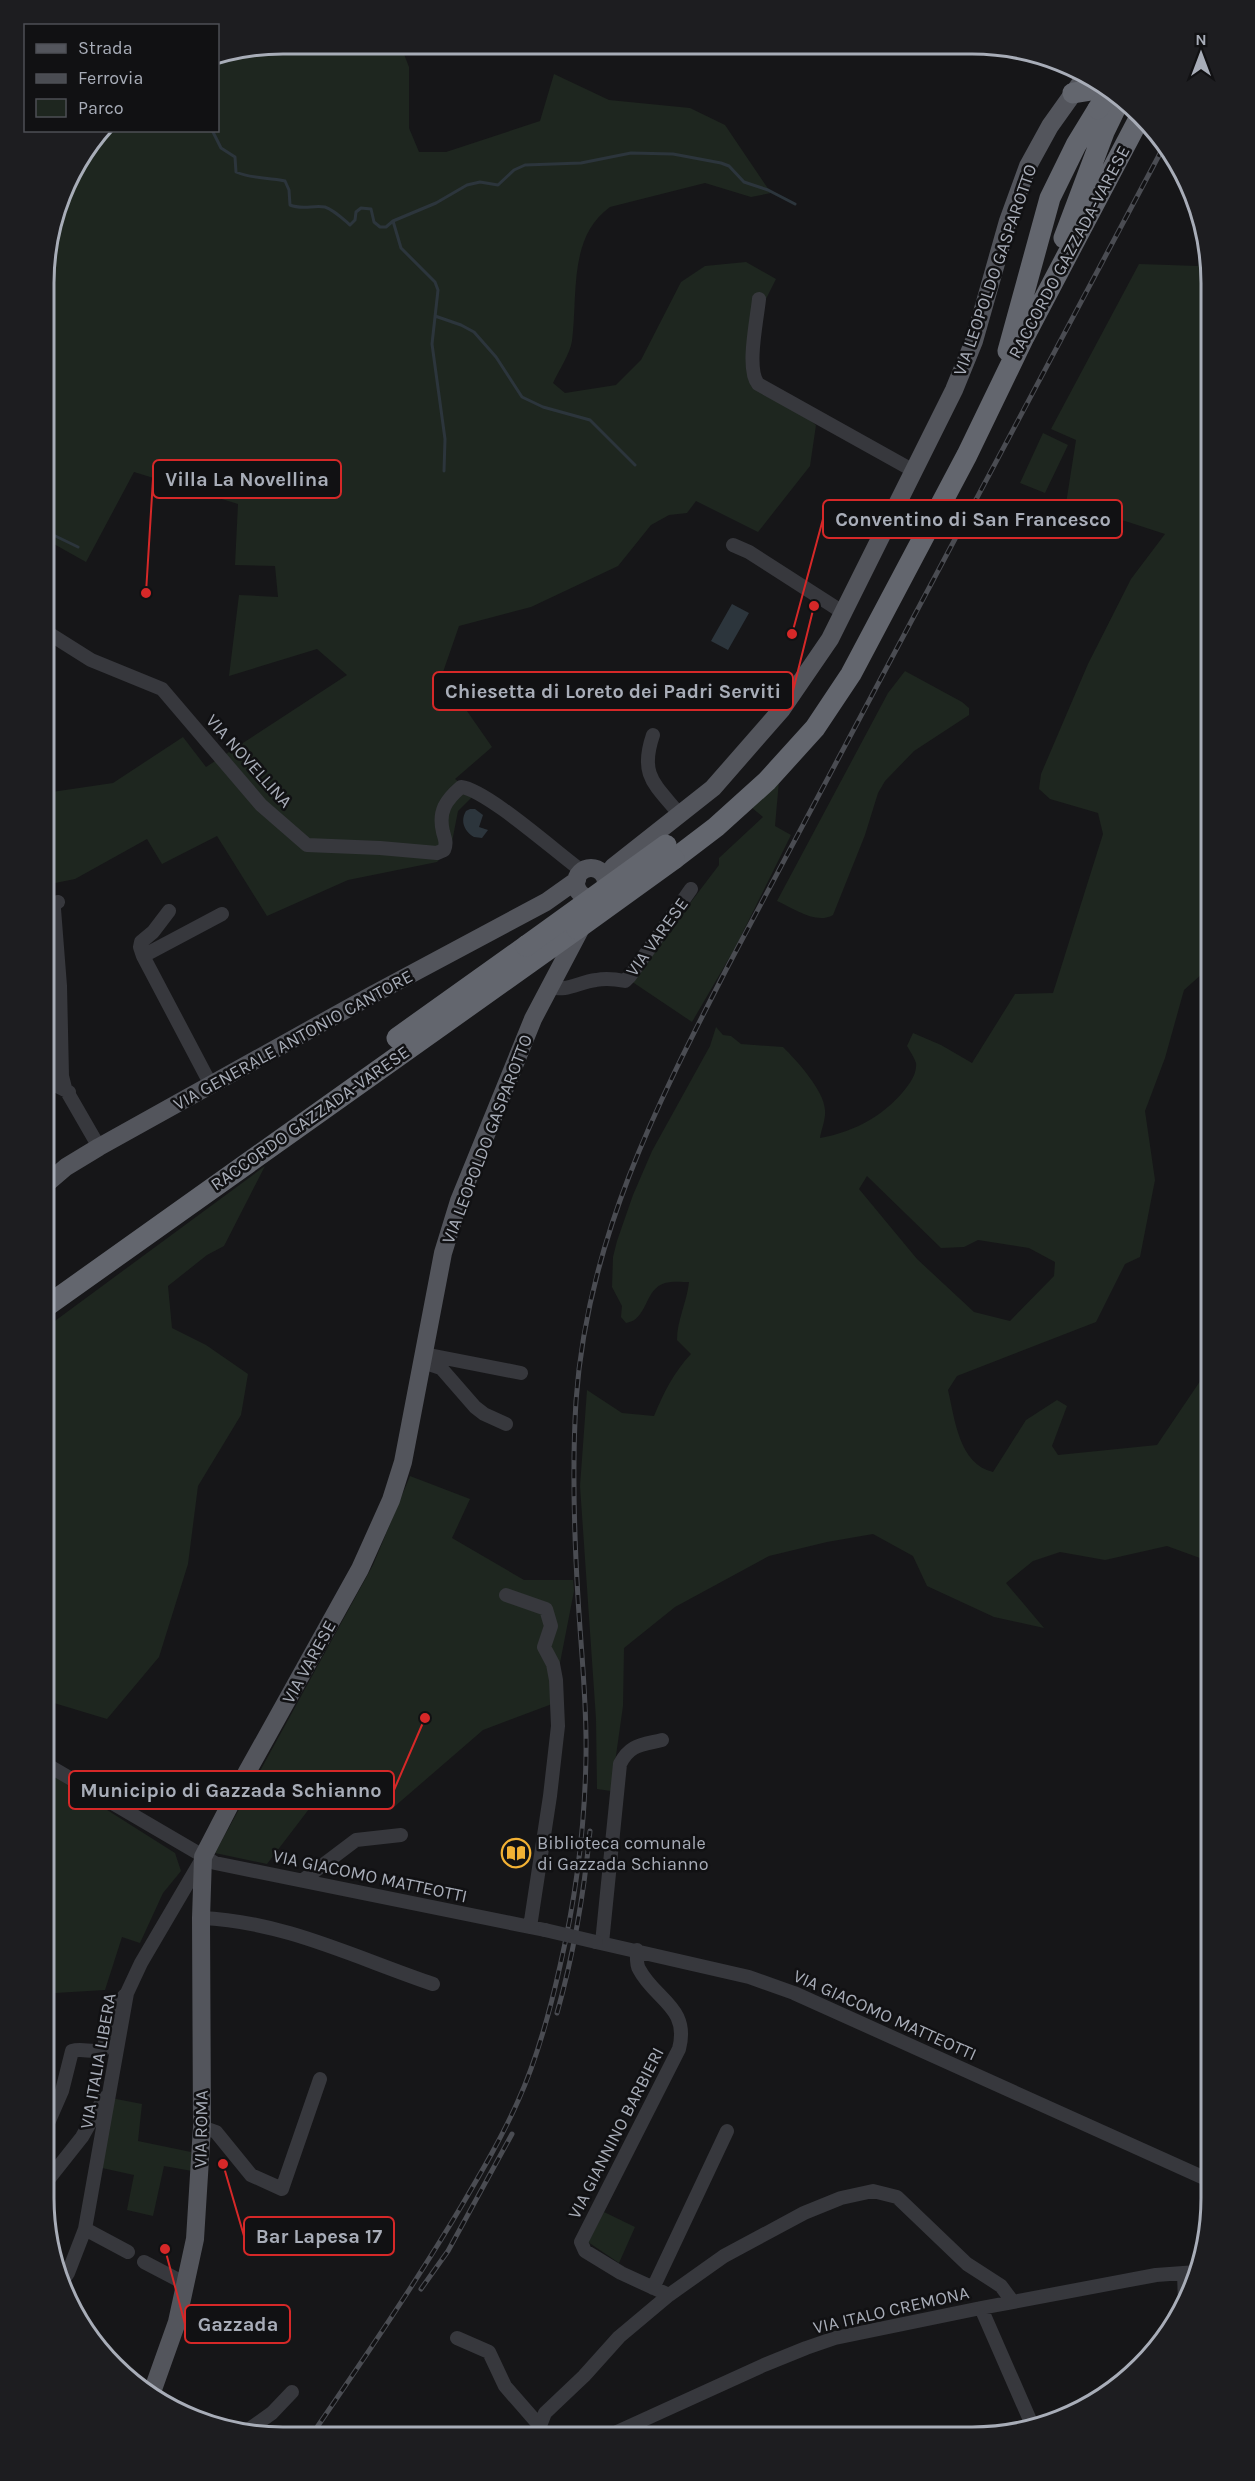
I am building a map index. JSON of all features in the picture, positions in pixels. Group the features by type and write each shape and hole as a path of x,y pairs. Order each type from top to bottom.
{"highway":[{"path":"1073,93 1094,90"},
{"name":"RACCORDO GAZZADA-VARESE","path":"54,1301 498,975 526,946 670,852 716,827 751,797 815,728 851,674 875,631 967,456 998,390 1016,343 1050,198 1065,166 1108,99"},
{"path":"1016,343 1038,255 1069,210 1074,207 1104,132 1109,100"},
{"name":"RACCORDO GAZZADA-VARESE","path":"1016,343 1136,124"},
{"name":"RACCORDO GAZZADA-VARESE","path":"54,1286 498,975 578,930 670,852"},
{"name":"RACCORDO GAZZADA-VARESE","path":"526,946 578,930"}],"main road":[{"name":"VIA LEOPOLDO GASPAROTTO","path":"403,1462 443,1253 459,1201 533,1019 578,930 593,882 713,788 782,709 830,639 954,390 974,341 1008,221 1028,166 1050,126 1081,82"},
{"name":"VIA GENERALE ANTONIO CANTORE","path":"54,1177 66,1167 99,1147 211,1085 546,902 593,882"},
{"name":"VIA VARESE","path":"203,1857 246,1772 360,1569 391,1500 403,1462"},
{"name":"VIA ROMA","path":"154,2387 177,2322 195,2239 202,2127 203,1857"}],"street":[{"path":"759,299 752,365 753,379 758,384 914,471"},
{"path":"733,545 749,552 844,613"},
{"name":"VIA NOVELLINA","path":"54,637 91,660 162,689 261,805 307,845 380,848 437,854 444,850 446,845 441,810 446,800 461,787 468,788 489,801 593,882"},
{"path":"653,735 646,754 647,770 680,815"},
{"name":"VIA VARESE","path":"550,987 560,990 595,980 625,981 692,889"},
{"path":"58,902 54,905 54,909 60,986 62,1076 99,1147"},
{"path":"169,911 153,932 141,942 142,956 211,1085"},
{"path":"142,956 222,914"},
{"path":"54,1084 69,1092"},
{"path":"424,1358 521,1373"},
{"path":"424,1358 441,1368 475,1407 484,1414 507,1424"},
{"path":"506,1594 546,1609 551,1626 544,1647 553,1664 556,1680 558,1725 550,1796 530,1927"},
{"path":"599,1942 620,1764 627,1752 634,1747 662,1740"},
{"name":"VIA GIACOMO MATTEOTTI","path":"54,1769 215,1863 545,1930 749,1977 794,1993 1201,2176"},
{"path":"303,1880 356,1840 401,1835"},
{"name":"VIA ITALIA LIBERA","path":"67,2274 86,2229 108,2091 127,1993 141,1963 203,1857"},
{"path":"201,1918 271,1927 367,1958 433,1984"},
{"name":"VIA GIANNINO BARBIERI","path":"637,1950 638,1967 676,2013 683,2035 679,2049 581,2242 585,2251 621,2273 669,2295"},
{"path":"54,2109 62,2091 72,2051 78,2049 95,2052 103,2050 114,2008 127,1993"},
{"path":"202,2127 216,2132 251,2175 282,2189 320,2079"},
{"path":"54,2172 82,2137 108,2091"},
{"path":"653,2288 727,2131"},
{"path":"539,2427 545,2413 584,2376 619,2337 669,2295 724,2256 804,2213 841,2198 873,2191 897,2197 967,2264 1001,2286 1013,2302"},
{"path":"86,2229 128,2252"},
{"path":"144,2262 186,2284"},
{"name":"VIA ITALO CREMONA","path":"628,2427 806,2348 835,2338 1156,2275 1189,2272"},
{"path":"981,2308 1030,2419"},
{"path":"457,2338 489,2352 505,2386 533,2427"},
{"path":"255,2425 272,2413 291,2392"}],"green space":[{"path":"268,54 404,54 409,67 409,128 419,152 446,152 540,121 554,74 609,100 690,108 725,125 771,193 751,197 705,183 610,207 597,219 587,234 581,250 571,346 553,383 565,393 616,385 641,360 681,282 705,266 746,262 776,279 751,329 759,381 816,425 810,466 758,532 696,501 687,513 669,515 651,525 618,566 531,607 459,626 442,675 492,747 455,779 475,794 458,811 451,847 437,862 348,880 267,916 217,836 162,864 147,839 75,879 54,883 54,792 113,783 183,737 206,767 347,675 317,649 229,676 239,595 278,597 275,566 235,565 238,504 134,472 86,562 54,544 54,268 62,224 78,182 93,156 111,132 219,132 219,63"},
{"path":"1199,256 1201,268 1201,975 1184,990 1165,1058 1145,1111 1155,1180 1140,1257 1125,1264 1096,1322 957,1376 948,1390 956,1427 966,1450 973,1460 993,1472 1026,1420 1057,1400 1067,1406 1052,1446 1058,1455 1157,1445 1201,1380 1201,1558 1167,1546 1105,1560 1060,1552 1033,1561 1006,1583 1044,1628 994,1617 927,1586 913,1556 873,1534 769,1556 675,1607 624,1648 623,1706 611,1791 597,1789 596,1719 580,1486 587,1390 622,1413 654,1416 670,1383 691,1354 677,1340 689,1282 668,1282 658,1286 633,1321 626,1323 621,1317 622,1306 612,1287 613,1257 633,1195 652,1151 710,1046 716,1027 723,1035 731,1036 741,1044 783,1047 820,1094 825,1117 820,1138 846,1131 870,1120 901,1095 912,1080 916,1069 916,1063 907,1046 913,1033 941,1045 972,1063 1015,994 1053,993 1103,834 1098,813 1050,799 1039,789 1041,774 1088,664 1131,579 1165,534 1125,521 1065,510 1076,440 1051,429 1139,264 1198,266","holes":["867,1176 941,1248 964,1247 978,1240 1029,1248 1055,1262 1054,1276 1010,1321 974,1312 917,1259 859,1189"]},
{"path":"1043,433 1068,445 1045,493 1020,483"},
{"path":"905,671 962,702 969,708 969,715 914,751 885,781 878,793 865,835 833,915 826,918 812,917 777,901 888,693"},
{"path":"779,781 775,826 791,835 735,948 692,1022 631,981 719,865 719,858 763,817 751,807"},
{"path":"265,1166 224,1246 207,1255 168,1286 172,1328 206,1345 248,1374 241,1415 198,1486 188,1564 159,1657 107,1719 54,1703 54,1322"},
{"path":"410,1476 470,1499 452,1538 524,1580 573,1580 574,1591 552,1704 483,1730 394,1807 322,1792 267,1864 215,1853 373,1565"},
{"path":"54,1776 175,1853 181,1871 163,1893 140,1943 122,1937 105,1990 55,1993 54,1996"},
{"path":"111,2098 142,2104 138,2141 191,2152 192,2171 164,2166 153,2216 127,2210 134,2175 102,2168"},
{"path":"604,2212 635,2227 619,2263 588,2242"}],"shaded area":[{"path":"732,604 749,613 728,650 711,641"},
{"path":"470,809 475,809 483,815 479,827 488,830 482,838 474,837 464,826 464,815"}],"waterway":[{"path":"213,132 221,148 235,157 236,172 285,181 289,190 290,205 325,207 350,225 355,220 356,212 361,208 371,209 374,222 380,227 386,227 393,221 401,248 435,282 438,290 432,344 445,439 444,471"},
{"path":"393,221 436,203 467,185 480,182 498,185 514,170 525,165 581,163 631,153 673,154 721,163 729,166 744,182 768,190 795,204"},
{"path":"435,316 474,332 496,357 522,397 543,407 590,420 635,465"},
{"path":"54,535 78,547"}],"railway":[{"path":"317,2427 426,2264 492,2154 525,2085 552,2000 575,1888 582,1835 585,1782 586,1716 575,1524 576,1401 583,1342 594,1285 629,1176 675,1071 728,966 1160,153"},
{"path":"557,2013 578,1923 590,1831"},
{"path":"421,2289 448,2251 512,2134"}],"place":[{"name":"Villa La Novellina","path":"146,593"},
{"name":"Chiesetta di Loreto dei Padri Serviti","path":"814,606"},
{"name":"Conventino di San Francesco","path":"792,634"},
{"name":"Municipio di Gazzada Schianno","path":"425,1718"},
{"name":"Biblioteca comunale di Gazzada Schianno","path":"516,1853"},
{"name":"Bar Lapesa 17","path":"223,2164"},
{"name":"Gazzada","path":"165,2249"}]}
